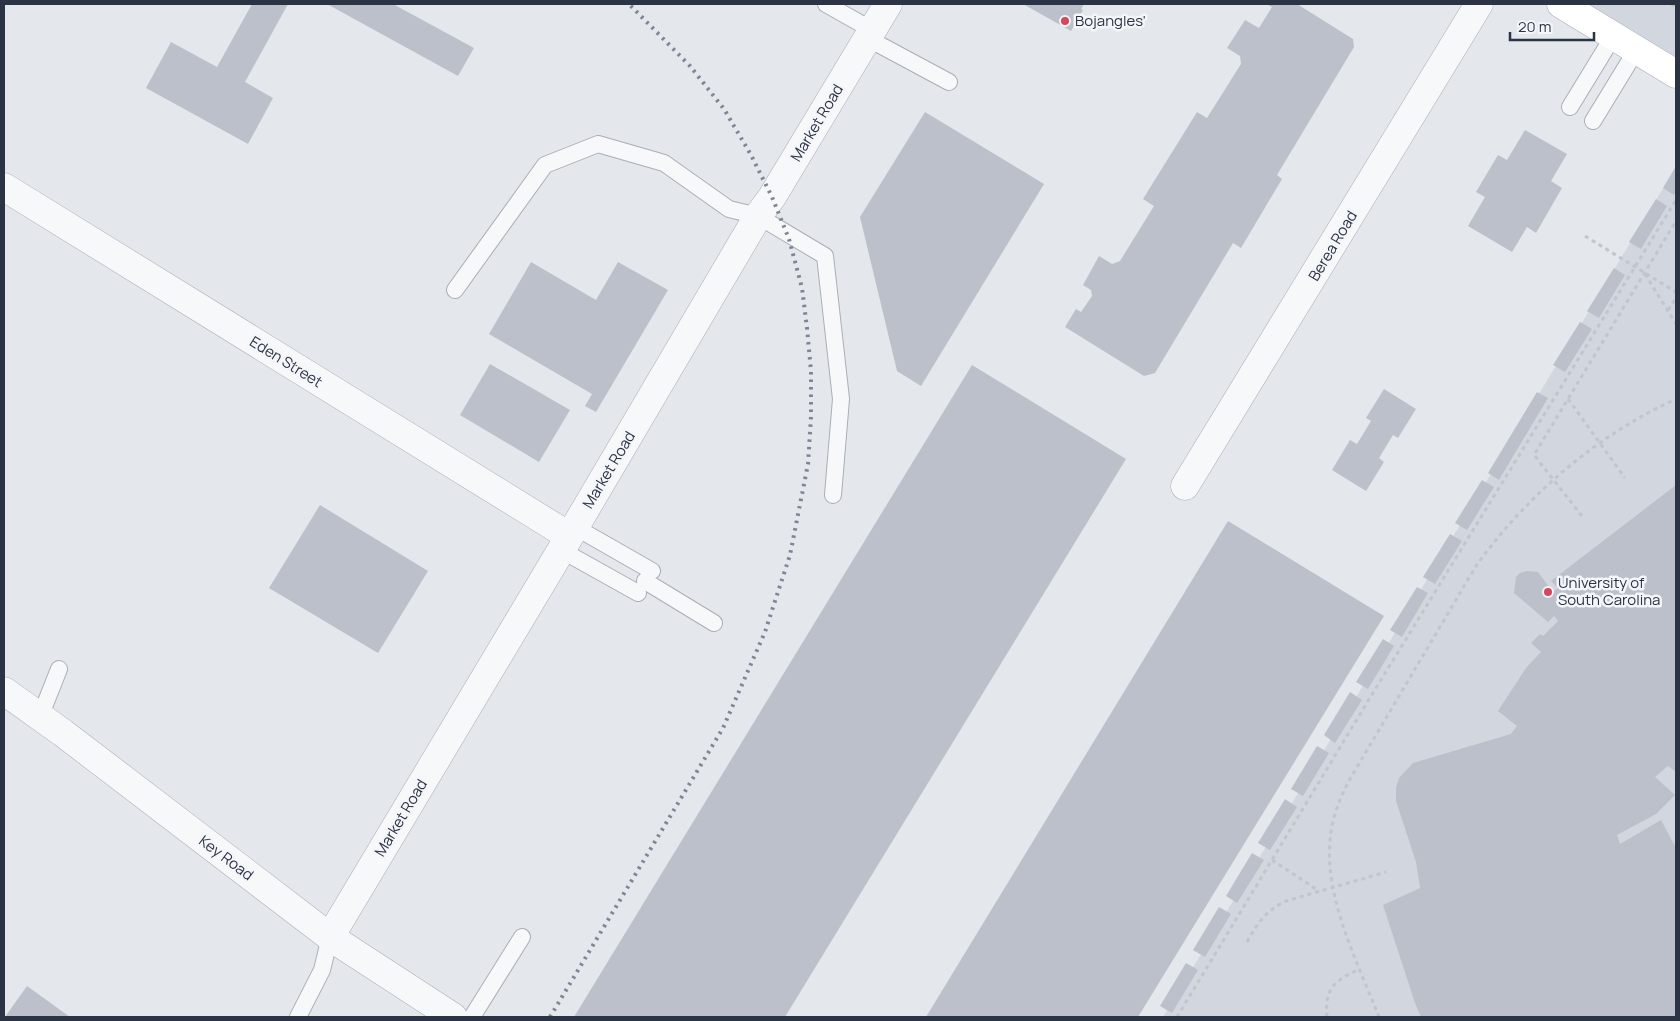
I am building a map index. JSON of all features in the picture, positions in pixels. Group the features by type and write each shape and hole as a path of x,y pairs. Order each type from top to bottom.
{"main road":[{"path":"1561,4 1676,74"}],"street":[{"name":"Market Road","path":"330,937 569,538 758,216 772,197 888,4"},
{"name":"Berea Road","path":"1185,486 1307,289 1478,4"},
{"name":"Eden Street","path":"4,187 569,538"},
{"name":"Key Road","path":"4,691 330,937 453,1017"}],"lane":[{"path":"826,4 870,34 949,82"},
{"path":"1570,107 1614,35"},
{"path":"1593,121 1637,49"},
{"path":"455,290 545,165 598,144 664,163 729,209 758,216 825,256 841,398 833,495"},
{"path":"569,538 645,582"},
{"path":"569,538 714,623"},
{"path":"40,717 59,669"},
{"path":"298,1017 322,970 330,937"},
{"path":"472,1017 522,938"}],"path":[{"path":"1670,4 1676,7"},
{"path":"1177,1017 1368,701 1676,200"},
{"path":"1582,516 1534,455 1676,221"},
{"path":"1585,236 1676,292"},
{"path":"1645,273 1676,324"},
{"path":"1668,310 1676,298"},
{"path":"1568,399 1625,478"},
{"path":"1379,1017 1337,909 1331,888 1330,839 1341,797 1350,778 1476,566 1496,539 1554,480 1599,443 1658,407 1676,399"},
{"path":"1272,860 1319,891"},
{"path":"1247,942 1257,924 1273,908 1286,901 1386,872"},
{"path":"1327,1017 1327,1002 1331,987 1337,980 1360,969"}],"shaded area":[{"path":"1546,4 1676,4 1676,87"},
{"name":"University of South Carolina","path":"1676,167 1676,1017 1163,1017"}],"building":[{"path":"252,4 288,4 245,82 273,98 248,144 146,88 171,42 217,67"},
{"path":"327,4 393,4 474,48 458,76"},
{"name":"Bojangles'","path":"1023,4 1084,4 1081,9 1083,10 1071,31"},
{"path":"1266,4 1297,4 1353,39 1354,47 1277,175 1282,179 1241,248 1233,243 1155,373 1144,376 1065,327 1076,309 1081,312 1092,296 1091,290 1083,285 1099,256 1112,264 1120,261 1154,206 1143,199 1197,112 1207,118 1241,64 1240,56 1227,48 1245,20 1259,28 1272,7"},
{"path":"925,112 1044,184 921,386 897,371 860,217"},
{"path":"1525,130 1567,154 1551,181 1562,188 1536,233 1527,227 1512,252 1468,226 1485,197 1476,192 1498,155 1507,160"},
{"path":"1676,166 1676,192 1674,195 1663,188"},
{"path":"1656,199 1667,206 1641,249 1629,242"},
{"path":"531,262 596,300 618,262 668,290 596,412 585,406 592,394 489,334"},
{"path":"1614,268 1625,275 1599,318 1587,311"},
{"path":"1580,322 1592,329 1565,372 1553,365"},
{"path":"490,364 570,410 539,462 460,415"},
{"path":"972,365 1126,459 785,1017 574,1017"},
{"path":"1384,389 1416,409 1398,438 1393,435 1379,458 1384,462 1366,491 1332,470 1350,440 1357,444 1371,421 1366,418"},
{"path":"1537,392 1548,398 1499,480 1488,473"},
{"path":"1482,480 1494,487 1467,530 1455,523"},
{"path":"1676,485 1676,772 1668,766 1655,777 1675,795 1656,814 1617,835 1620,844 1661,820 1676,848 1676,1017 1421,1017 1383,905 1420,888 1416,862 1396,801 1396,788 1399,778 1413,763 1511,734 1517,726 1498,711 1526,668 1541,652 1531,643 1540,634 1543,636 1558,621 1554,616 1548,622 1514,593 1516,577 1520,573 1527,571 1538,572 1553,592 1558,588 1551,581"},
{"path":"320,505 428,571 378,653 269,588"},
{"path":"1228,521 1384,616 1138,1017 926,1017"},
{"path":"1450,534 1462,541 1435,584 1423,577"},
{"path":"1417,587 1428,593 1402,637 1390,630"},
{"path":"1383,639 1394,646 1368,689 1356,682"},
{"path":"1350,692 1362,700 1335,743 1324,735"},
{"path":"1317,746 1329,753 1303,796 1291,789"},
{"path":"1285,799 1297,807 1270,850 1258,843"},
{"path":"1252,853 1264,860 1237,903 1226,896"},
{"path":"1219,907 1231,914 1205,957 1193,950"},
{"path":"1186,963 1198,970 1172,1013 1160,1006"},
{"path":"27,986 70,1017 5,1017"}],"railway":[{"path":"550,1017 723,728 765,632 790,555 808,464 811,371 802,288 789,239 772,197 751,155 724,109 690,66 629,4"}],"place":[{"name":"Bojangles'","path":"1065,21"},
{"name":"University of South Carolina","path":"1548,592"}]}
